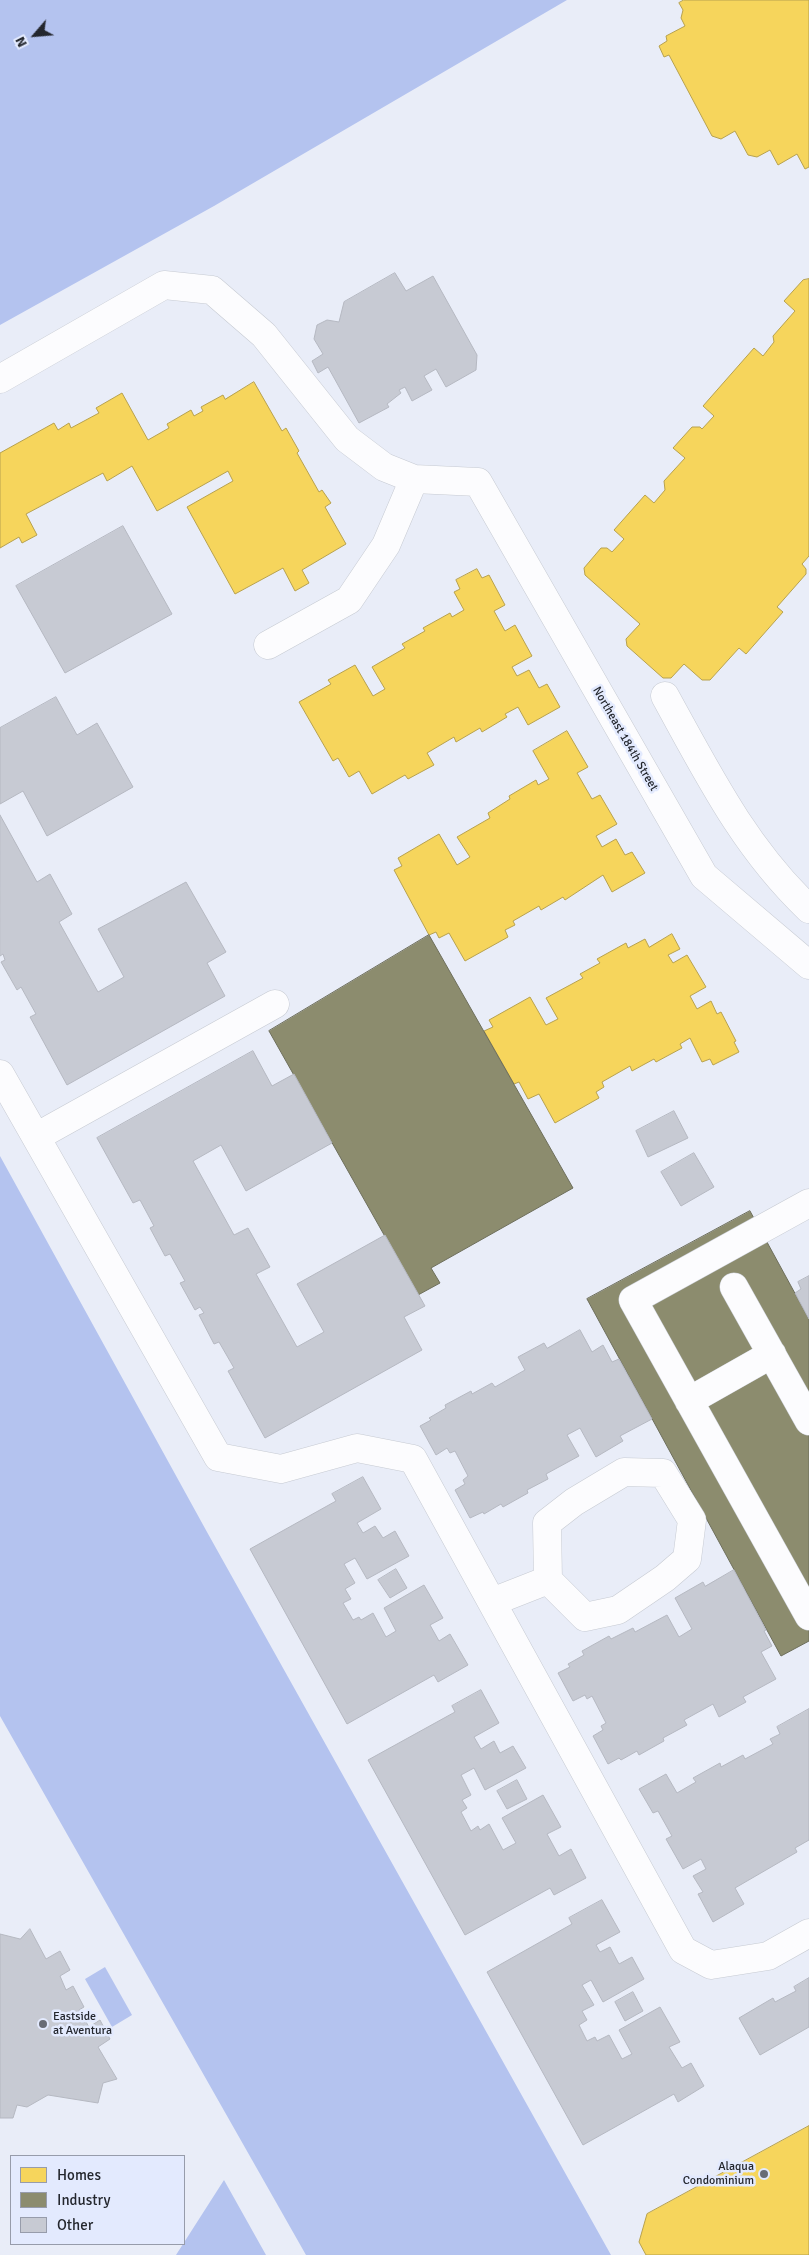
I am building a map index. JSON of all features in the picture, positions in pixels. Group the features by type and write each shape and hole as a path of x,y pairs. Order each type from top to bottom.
{"street":[{"path":"0,380 164,285 212,290 264,335 347,439 384,468 414,479 386,545 349,600 268,646"},
{"name":"Northeast 184th Street","path":"414,479 478,482 704,876 809,965"},
{"path":"665,696 716,789 749,842 782,884 809,909"},
{"path":"36,1137 275,1004"},
{"path":"0,1074 218,1457 282,1469 357,1448 414,1459 684,1950 711,1965 768,1956 809,1932"},
{"path":"809,1203 633,1300 809,1616"},
{"path":"734,1287 809,1421"},
{"path":"689,1401 772,1354"},
{"path":"624,1472 663,1473 692,1520 687,1559 666,1578 618,1610 585,1618 548,1580 547,1522 574,1502 624,1472"},
{"path":"492,1602 548,1580"}],"water":[{"path":"0,0 567,0 214,206 0,325"},
{"path":"0,1156 207,1532 611,2255 306,2255 0,1716"},
{"path":"105,1967 132,2015 112,2027 85,1979"},
{"path":"224,2180 266,2255 176,2255 182,2245 185,2245 185,2241"}],"building: Homes":[{"path":"684,0 809,0 809,167 805,169 797,154 778,165 770,150 757,157 748,155 735,131 721,139 712,136 669,55 664,57 659,46 667,41 666,36 685,26 681,18 683,10 679,3"},
{"path":"809,279 809,556 802,564 806,569 806,574 777,607 783,612 746,654 739,648 710,680 702,680 684,664 671,678 663,678 627,646 626,639 640,624 585,575 584,568 601,548 607,548 612,552 624,539 614,530 645,495 654,503 665,490 664,481 685,458 673,448 692,427 700,427 702,429 714,416 703,406 754,348 763,356 774,342 773,336 795,311 784,301 803,280"},
{"path":"254,382 282,431 286,428 299,451 297,453 319,492 322,490 331,503 325,507 346,544 302,570 309,583 295,591 283,568 235,594 187,507 233,481 228,471 157,511 132,466 107,481 103,473 26,514 37,535 22,543 19,537 0,548 0,453 54,423 58,430 69,423 71,428 99,413 96,408 122,393 148,440 169,428 167,424 191,410 194,416 203,411 201,407 223,395 225,399"},
{"path":"477,569 482,578 489,575 505,605 494,611 505,631 515,625 532,656 512,667 517,676 529,670 539,688 547,684 560,707 528,725 518,707 505,714 507,717 482,732 480,728 456,742 454,737 427,753 434,765 408,779 405,775 372,794 359,771 349,777 338,758 333,761 299,702 331,684 328,680 355,665 373,696 385,689 372,667 405,648 402,644 425,631 423,628 450,613 452,617 464,610 454,592 460,589 456,580"},
{"path":"567,731 588,767 577,773 592,799 600,795 617,824 596,836 602,847 616,839 625,855 632,852 645,873 612,892 603,875 565,900 563,897 541,910 539,906 513,921 515,925 505,930 508,937 465,961 449,933 439,938 436,932 429,935 394,870 402,866 398,858 439,834 457,865 470,857 457,837 490,818 488,813 510,799 509,796 536,780 538,785 549,779 533,751"},
{"path":"672,934 680,949 668,955 673,963 687,955 706,987 690,996 697,1009 711,1001 717,1014 721,1012 736,1041 734,1042 739,1052 713,1065 710,1059 702,1062 690,1038 680,1044 682,1048 656,1062 654,1059 632,1071 630,1066 602,1082 604,1087 596,1092 599,1098 555,1123 539,1094 528,1099 519,1082 514,1084 484,1031 493,1027 489,1020 530,997 546,1025 558,1019 546,998 583,978 580,974 600,963 597,959 626,943 628,948 645,939 649,947"},
{"name":"Alaqua Condominium","path":"809,2126 809,2255 646,2255 639,2242 647,2214"}],"building: Industry":[{"path":"429,935 573,1188 431,1268 440,1283 418,1295 269,1031"},
{"path":"750,1211 809,1319 809,1641 781,1656 587,1299"}],"building: Other":[{"path":"395,273 406,291 433,276 477,355 476,370 446,387 436,369 424,376 432,390 412,401 405,387 399,390 401,393 387,404 389,407 359,423 328,367 318,373 312,361 323,354 314,339 317,325 327,320 339,322 344,302"},
{"path":"123,526 172,614 65,673 16,586"},
{"path":"56,697 77,735 97,723 133,787 47,836 23,791 0,804 0,728"},
{"path":"0,815 37,882 50,874 72,914 59,922 98,992 124,977 98,929 186,882 226,952 207,963 225,996 67,1085 30,1017 36,1014 21,987 17,990 1,962 5,960 3,954 0,956"},
{"path":"253,1051 272,1086 294,1074 332,1143 246,1191 221,1145 193,1161 234,1235 248,1228 270,1267 256,1274 297,1347 324,1332 297,1284 385,1235 425,1306 404,1317 422,1350 265,1438 228,1371 234,1368 219,1342 214,1344 199,1315 204,1313 200,1307 195,1310 180,1283 185,1281 170,1254 165,1256 150,1228 154,1226 140,1200 133,1203 97,1138"},
{"path":"674,1111 688,1138 648,1157 636,1131"},
{"path":"694,1153 714,1187 681,1206 661,1172"},
{"path":"809,1276 809,1319 795,1293 801,1289 798,1282"},
{"path":"580,1330 592,1352 603,1345 612,1362 619,1359 652,1419 620,1436 623,1441 596,1457 580,1428 567,1435 579,1456 546,1474 548,1479 527,1490 528,1493 503,1507 501,1504 484,1514 483,1512 470,1518 455,1490 465,1484 463,1480 468,1476 455,1451 450,1453 447,1448 436,1455 420,1426 446,1408 445,1405 471,1391 472,1394 492,1383 495,1387 525,1370 518,1357 544,1343 547,1348"},
{"path":"363,1477 381,1509 357,1523 363,1533 375,1526 383,1538 395,1531 409,1556 367,1579 355,1558 344,1564 355,1583 345,1589 351,1599 343,1603 353,1620 359,1617 361,1620 373,1613 386,1637 396,1631 384,1608 424,1585 443,1618 430,1625 439,1641 450,1634 468,1665 438,1682 434,1675 347,1724 250,1549 336,1501 332,1494"},
{"path":"396,1569 407,1588 390,1598 378,1580"},
{"path":"734,1570 766,1630 764,1631 772,1646 761,1652 776,1679 743,1697 746,1702 719,1717 713,1704 684,1720 687,1725 663,1738 664,1741 639,1755 637,1751 621,1760 619,1758 608,1764 593,1736 603,1730 601,1726 606,1723 592,1696 587,1699 585,1695 573,1701 558,1673 570,1667 568,1664 584,1655 582,1651 609,1636 611,1639 633,1628 635,1632 667,1615 679,1637 692,1629 675,1598 703,1582 705,1586"},
{"path":"481,1690 499,1723 474,1737 481,1749 494,1741 500,1753 513,1746 526,1768 485,1790 474,1768 461,1775 471,1795 462,1800 467,1808 461,1812 471,1831 478,1826 480,1830 489,1824 503,1850 516,1843 502,1818 543,1795 561,1827 547,1834 559,1856 571,1849 586,1878 554,1895 550,1888 465,1935 368,1760 455,1712 452,1706"},
{"path":"809,1709 809,1840 795,1848 797,1852 735,1888 744,1904 713,1922 698,1894 703,1892 693,1876 706,1869 701,1859 683,1869 666,1839 672,1836 658,1811 653,1813 639,1789 666,1774 677,1793 696,1782 693,1778 720,1763 721,1767 743,1755 745,1759 773,1744 770,1739 780,1734 777,1727"},
{"path":"517,1780 527,1799 507,1809 497,1791"},
{"path":"602,1900 620,1932 596,1945 600,1952 610,1947 619,1964 632,1957 644,1979 603,2002 591,1980 582,1985 594,2005 582,2011 587,2020 579,2025 587,2041 595,2037 597,2041 609,2035 622,2059 632,2054 619,2030 660,2007 680,2042 669,2047 682,2068 691,2063 704,2086 678,2102 674,2094 583,2145 487,1972 572,1924 569,1918"},
{"name":"Eastside at Aventura","path":"30,1929 46,1959 60,1951 70,1970 60,1976 66,1990 73,1986 84,2007 79,2010 89,2027 100,2020 110,2039 98,2047 117,2079 103,2083 98,2103 48,2095 27,2107 17,2105 13,2118 0,2118 0,1934 20,1939"},
{"path":"809,1978 809,2027 760,2055 739,2018 773,1998 775,2002 796,1991 794,1987"},
{"path":"633,1992 643,2011 625,2021 615,2002"}],"place":[{"name":"Eastside at Aventura","path":"43,2024"},
{"name":"Alaqua Condominium","path":"764,2174"}]}
